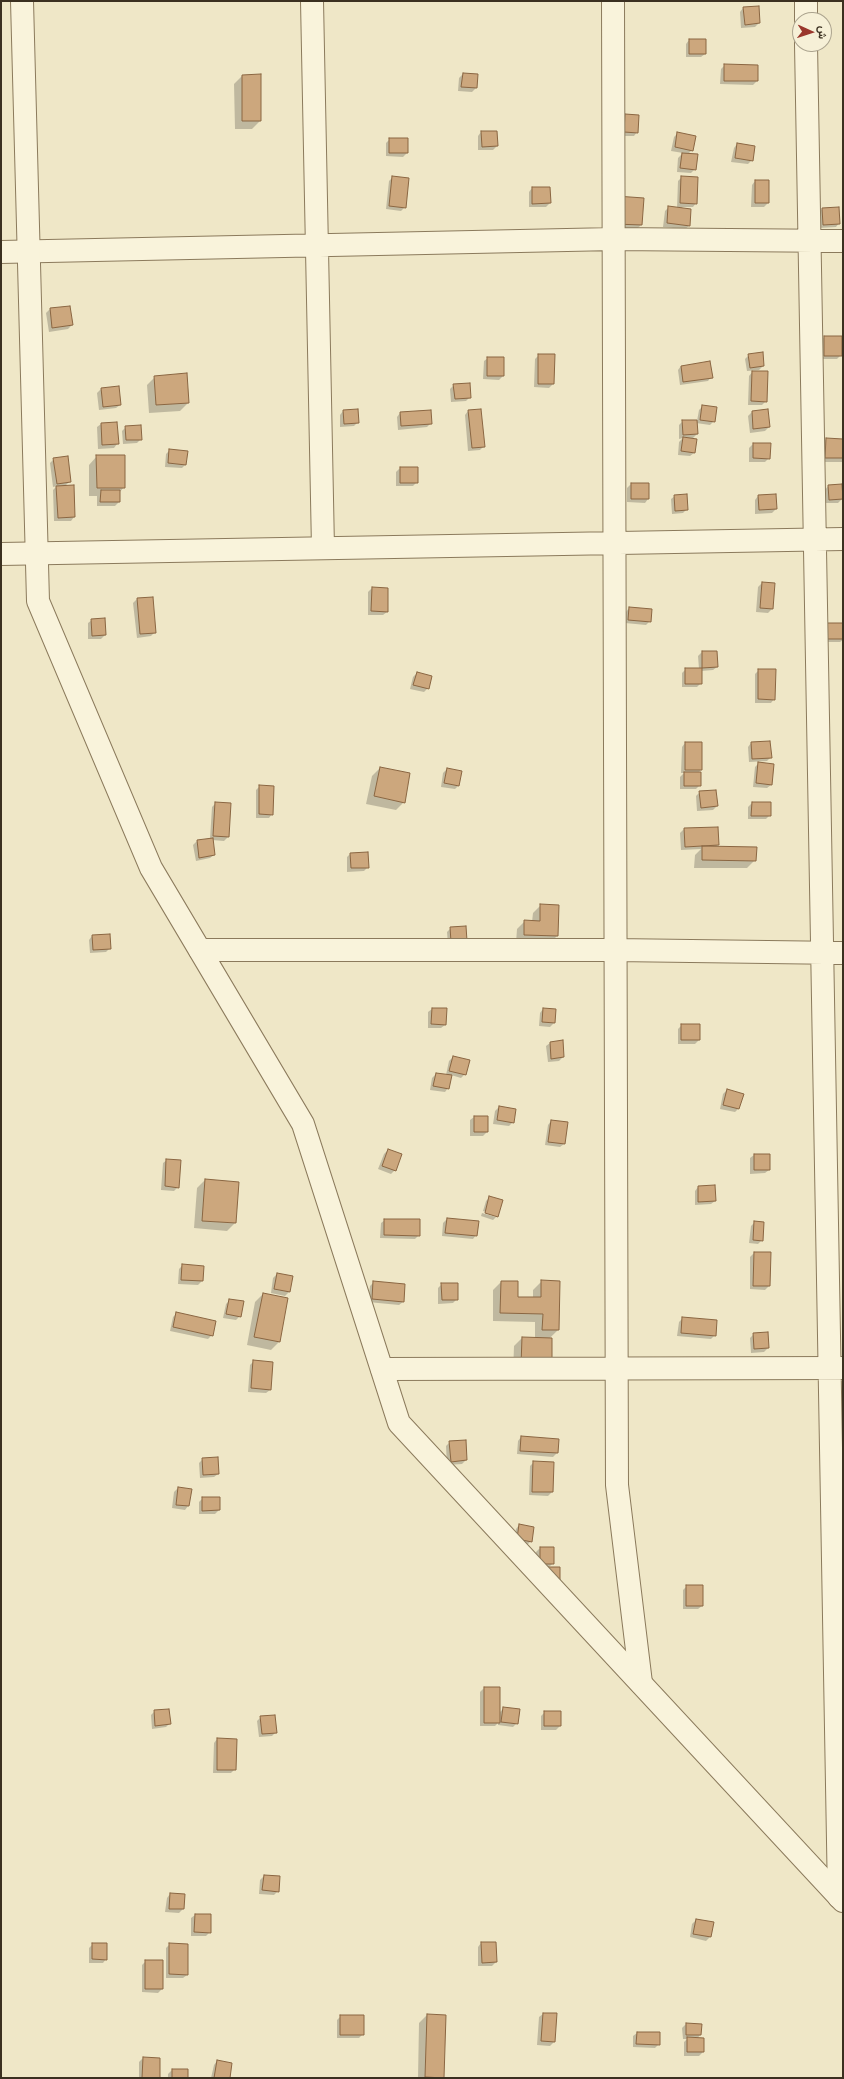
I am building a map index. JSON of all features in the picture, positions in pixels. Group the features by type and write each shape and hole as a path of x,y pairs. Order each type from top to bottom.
{"street":[{"path":"22,1 38,601 151,868 303,1124 399,1423 841,1899"},
{"path":"312,1 323,548"},
{"path":"613,1 617,1485 640,1683"},
{"path":"806,1 806,12"},
{"path":"806,52 815,539 833,953 841,1899"},
{"path":"1,252 614,240 843,241"},
{"path":"1,554 843,539"},
{"path":"200,950 616,950 833,953"},
{"path":"382,1369 836,1368"}],"building":[{"path":"759,6 760,23 745,25 743,7"},
{"path":"689,39 706,39 706,54 689,54"},
{"path":"724,64 758,65 758,81 724,81"},
{"path":"463,73 478,74 477,88 461,87"},
{"path":"261,74 261,121 242,121 242,75"},
{"path":"625,114 639,115 638,133 624,132"},
{"path":"481,131 497,131 498,146 482,147"},
{"path":"677,132 696,136 693,151 675,147"},
{"path":"389,138 408,138 408,153 389,153"},
{"path":"737,143 755,146 753,161 735,158"},
{"path":"682,153 698,154 696,170 680,168"},
{"path":"392,176 409,178 406,208 389,206"},
{"path":"681,176 698,177 697,204 680,203"},
{"path":"755,180 769,180 769,203 755,203"},
{"path":"532,187 550,187 551,203 532,204"},
{"path":"616,196 644,198 642,225 614,224"},
{"path":"668,206 691,209 690,226 667,223"},
{"path":"839,207 840,224 823,225 822,208"},
{"path":"70,306 73,325 52,328 50,308"},
{"path":"824,336 842,336 842,356 824,356"},
{"path":"763,352 764,366 750,368 748,354"},
{"path":"538,354 555,354 554,384 538,384"},
{"path":"487,357 504,357 504,376 487,376"},
{"path":"710,361 713,378 683,382 681,366"},
{"path":"752,371 768,371 767,402 751,401"},
{"path":"187,373 189,403 156,405 154,376"},
{"path":"470,383 471,398 455,399 453,384"},
{"path":"119,386 121,405 103,407 101,388"},
{"path":"702,405 717,407 715,422 700,420"},
{"path":"358,409 359,423 344,424 343,410"},
{"path":"481,409 485,447 472,448 468,410"},
{"path":"768,409 770,427 753,429 752,411"},
{"path":"431,410 432,424 401,426 400,412"},
{"path":"682,420 697,420 698,434 683,435"},
{"path":"117,422 119,444 102,445 101,423"},
{"path":"141,425 142,440 126,440 125,426"},
{"path":"683,437 697,439 695,453 681,451"},
{"path":"826,438 843,439 843,458 825,458"},
{"path":"753,443 771,443 770,459 753,458"},
{"path":"169,449 188,451 186,465 168,463"},
{"path":"96,455 125,455 125,488 97,488"},
{"path":"68,456 71,482 57,484 53,458"},
{"path":"400,467 418,467 418,483 400,483"},
{"path":"631,483 649,483 649,499 631,499"},
{"path":"842,484 843,499 829,500 828,485"},
{"path":"74,485 75,517 58,518 56,486"},
{"path":"101,490 120,490 120,502 100,502"},
{"path":"687,494 688,510 675,511 674,495"},
{"path":"776,494 777,509 759,510 758,495"},
{"path":"762,582 775,583 773,609 760,608"},
{"path":"372,587 388,588 388,612 371,611"},
{"path":"153,597 156,633 140,634 137,598"},
{"path":"629,607 652,609 651,622 628,620"},
{"path":"105,618 106,635 92,636 91,619"},
{"path":"825,623 843,623 843,639 825,639"},
{"path":"702,651 717,651 718,667 702,668"},
{"path":"685,668 702,668 702,684 685,684"},
{"path":"758,669 776,669 775,700 758,699"},
{"path":"417,672 432,676 429,689 413,685"},
{"path":"770,741 772,758 752,759 751,742"},
{"path":"685,742 702,742 702,770 685,770"},
{"path":"758,762 774,764 772,785 756,783"},
{"path":"380,767 410,773 405,803 374,796"},
{"path":"447,768 462,771 459,786 444,783"},
{"path":"684,772 701,772 701,786 684,786"},
{"path":"259,785 274,786 273,815 259,814"},
{"path":"716,790 718,806 701,808 699,791"},
{"path":"215,802 231,803 229,837 213,836"},
{"path":"752,802 771,802 771,816 751,816"},
{"path":"718,827 719,845 685,847 684,828"},
{"path":"213,838 215,855 199,858 197,840"},
{"path":"702,846 757,847 756,861 702,860"},
{"path":"368,852 369,868 351,868 350,853"},
{"path":"540,904 559,905 558,936 524,935 524,920 540,921"},
{"path":"466,926 467,941 451,942 450,927"},
{"path":"110,934 111,949 93,950 92,935"},
{"path":"432,1008 447,1008 446,1025 431,1024"},
{"path":"543,1008 556,1009 555,1023 542,1022"},
{"path":"681,1024 700,1024 700,1040 681,1040"},
{"path":"563,1040 564,1057 551,1059 550,1042"},
{"path":"453,1056 470,1060 466,1075 449,1071"},
{"path":"436,1073 452,1075 449,1089 433,1086"},
{"path":"727,1089 744,1094 739,1109 723,1105"},
{"path":"499,1106 516,1109 514,1123 497,1120"},
{"path":"474,1116 488,1116 488,1132 474,1132"},
{"path":"551,1120 568,1122 565,1144 548,1142"},
{"path":"388,1149 402,1154 396,1171 382,1166"},
{"path":"754,1154 770,1154 770,1170 754,1170"},
{"path":"166,1159 181,1160 179,1188 165,1186"},
{"path":"205,1179 239,1182 236,1223 202,1221"},
{"path":"715,1185 716,1201 698,1202 698,1186"},
{"path":"489,1196 503,1200 498,1217 485,1213"},
{"path":"447,1218 479,1221 477,1236 445,1233"},
{"path":"384,1219 420,1219 420,1236 384,1235"},
{"path":"754,1221 764,1222 763,1241 753,1240"},
{"path":"754,1252 771,1252 770,1286 753,1286"},
{"path":"182,1264 204,1266 203,1281 181,1280"},
{"path":"277,1273 293,1276 290,1292 274,1289"},
{"path":"541,1280 560,1281 559,1330 542,1330 543,1314 500,1313 501,1281 518,1281 518,1297 541,1297"},
{"path":"373,1281 405,1284 404,1302 372,1299"},
{"path":"441,1283 458,1283 458,1300 442,1300"},
{"path":"263,1293 288,1298 280,1342 254,1337"},
{"path":"229,1299 244,1301 241,1317 226,1314"},
{"path":"176,1312 216,1321 213,1336 173,1327"},
{"path":"682,1317 717,1320 716,1336 681,1333"},
{"path":"768,1332 769,1348 754,1349 753,1333"},
{"path":"522,1337 552,1338 552,1367 521,1366"},
{"path":"253,1360 273,1362 271,1390 251,1388"},
{"path":"521,1436 559,1439 558,1453 520,1451"},
{"path":"466,1440 467,1460 451,1462 449,1441"},
{"path":"218,1457 219,1474 203,1475 202,1458"},
{"path":"533,1461 554,1462 553,1492 532,1492"},
{"path":"178,1487 192,1489 189,1506 176,1505"},
{"path":"202,1497 220,1497 220,1510 202,1511"},
{"path":"519,1524 534,1527 532,1542 517,1539"},
{"path":"540,1547 554,1547 554,1564 540,1564"},
{"path":"541,1567 560,1567 560,1584"},
{"path":"686,1585 703,1585 703,1606 686,1606"},
{"path":"484,1687 500,1687 500,1723 484,1723"},
{"path":"503,1707 520,1709 518,1724 501,1722"},
{"path":"169,1709 171,1724 155,1726 154,1710"},
{"path":"544,1711 561,1711 561,1726 544,1726"},
{"path":"275,1715 277,1733 262,1734 260,1716"},
{"path":"217,1738 237,1739 236,1770 217,1770"},
{"path":"264,1875 280,1876 279,1892 262,1890"},
{"path":"170,1893 185,1894 184,1909 169,1909"},
{"path":"195,1914 211,1914 211,1933 194,1932"},
{"path":"696,1919 714,1922 711,1937 693,1934"},
{"path":"481,1942 496,1942 497,1962 482,1963"},
{"path":"92,1943 107,1943 107,1960 92,1959"},
{"path":"169,1943 188,1944 188,1975 169,1974"},
{"path":"145,1960 163,1960 163,1989 145,1989"},
{"path":"543,2013 557,2013 555,2042 541,2041"},
{"path":"427,2014 446,2015 444,2078 425,2077"},
{"path":"340,2015 364,2015 364,2035 340,2035"},
{"path":"686,2023 702,2024 701,2035 686,2035"},
{"path":"637,2032 660,2032 660,2045 636,2044"},
{"path":"687,2037 704,2038 704,2052 687,2052"},
{"path":"143,2057 160,2058 160,2078 142,2078"},
{"path":"217,2060 232,2063 230,2078 214,2078"},
{"path":"172,2069 188,2069 188,2078 172,2078"}]}
